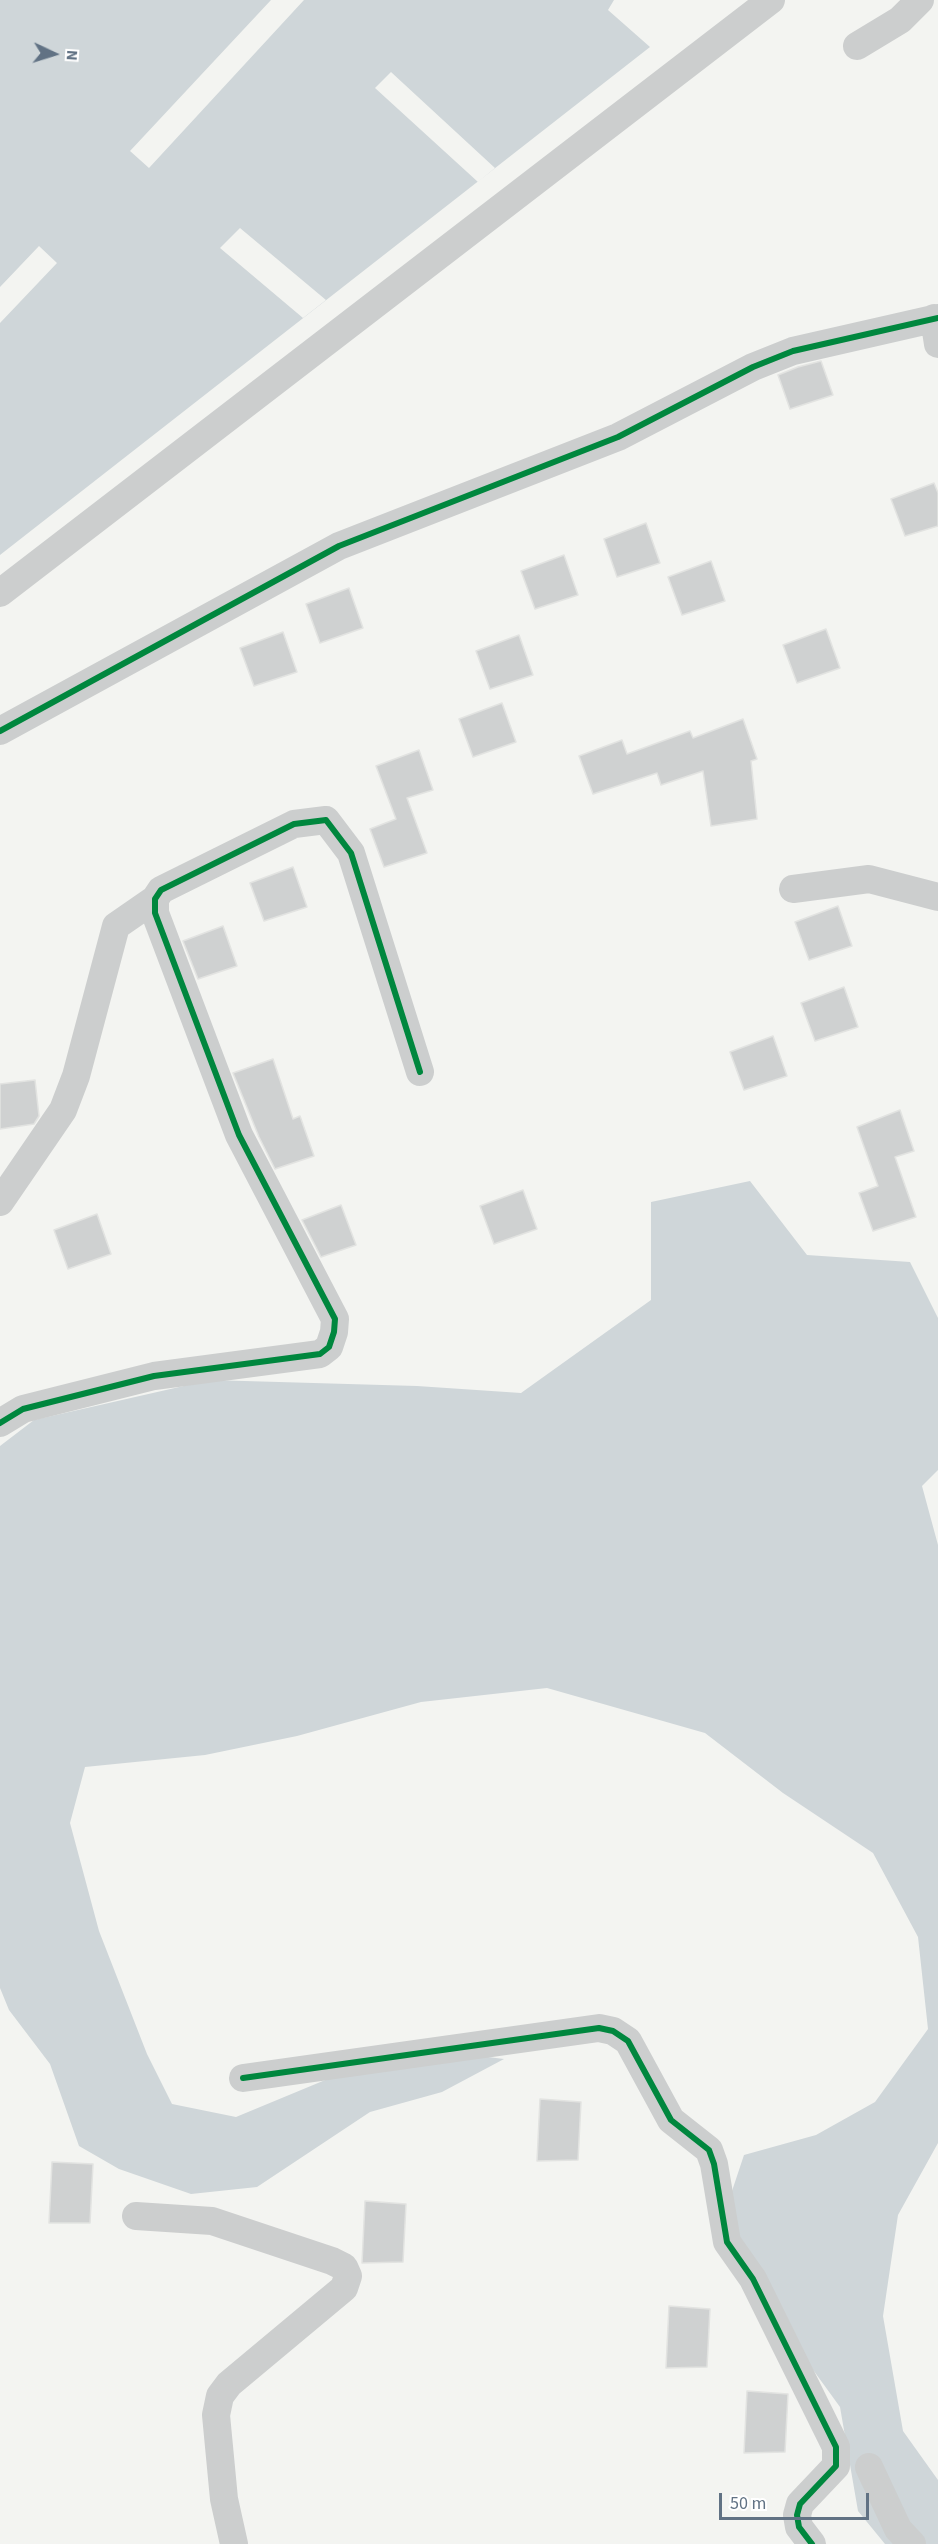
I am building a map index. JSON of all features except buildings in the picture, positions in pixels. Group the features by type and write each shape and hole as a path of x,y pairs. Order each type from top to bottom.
{"street":[{"path":"0,593 771,0"},
{"path":"857,46 900,20 921,0"},
{"path":"0,731 339,546 618,437 753,367 793,351 937,327"},
{"path":"0,1202 63,1110 76,1076 116,926 155,899 161,891 294,824 326,820 351,854 420,1072"},
{"path":"793,889 869,879 938,897"},
{"path":"0,1423 23,1409 154,1376 320,1354 329,1347 334,1332 334,1319 239,1135 155,913 155,899"},
{"path":"243,2078 599,2028 613,2031 628,2041 671,2120 709,2150 714,2164 727,2242 753,2279 836,2447 836,2466 800,2504 797,2515 799,2527 812,2544"},
{"path":"136,2216 212,2221 332,2261 344,2267 348,2276 344,2288 229,2384 220,2396 216,2415 224,2499 234,2544"},
{"path":"869,2467 898,2529 912,2544"}],"shaded area":[{"path":"0,0 614,0 608,10 650,47 0,555"},
{"path":"750,1181 807,1255 910,1262 938,1318 938,1470 922,1486 938,1545 938,2143 898,2215 883,2316 903,2431 938,2480 938,2544 885,2544 858,2511 840,2407 795,2345 736,2232 730,2197 744,2155 816,2135 875,2102 928,2029 918,1937 873,1853 783,1793 705,1733 547,1688 421,1702 297,1736 205,1755 85,1767 70,1823 99,1931 147,2054 172,2104 236,2117 359,2066 448,2052 504,2059 442,2092 370,2112 257,2187 191,2194 119,2169 79,2146 50,2064 9,2010 0,1988 0,1446 34,1420 210,1380 417,1386 521,1393 651,1300 651,1202"}],"pier":[{"path":"271,0 304,0 149,168 130,151"},
{"path":"391,72 495,168 478,182 375,88"},
{"path":"240,228 326,300 303,318 220,248"},
{"path":"39,246 57,263 0,323 0,287"}],"cycle path":[{"path":"0,731 339,546 618,437 753,367 793,351 938,318"},
{"path":"0,1423 23,1409 154,1376 320,1354 329,1347 334,1332 335,1319 239,1135 155,913 155,899 161,890 294,824 326,820 351,853 420,1072"},
{"path":"243,2078 599,2028 613,2031 628,2041 671,2120 709,2150 714,2164 727,2242 753,2279 836,2447 836,2466 800,2504 797,2515 799,2527 812,2544"}]}
